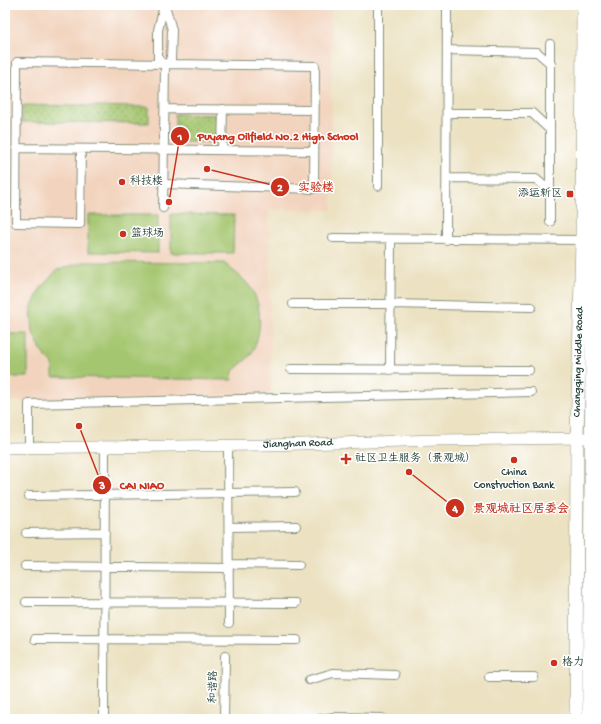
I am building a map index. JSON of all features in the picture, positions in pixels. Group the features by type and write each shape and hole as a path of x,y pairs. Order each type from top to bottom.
{"main road":[{"name":"Changqing Middle Road","path":"576,719 578,438 582,240 583,5"},
{"name":"Changqing Middle Road","path":"589,719 593,585 591,438 595,5"}],"street":[{"path":"165,5 172,30 171,60 165,65"},
{"path":"163,208 165,65 158,59 158,30 165,5"},
{"path":"378,5 378,186"},
{"path":"446,240 447,5"},
{"path":"550,44 550,222"},
{"path":"447,50 537,52 551,64"},
{"path":"81,149 80,224 16,223 17,62 315,66 314,189 164,184"},
{"path":"165,109 314,110"},
{"path":"222,150 223,109"},
{"path":"447,113 532,113 550,130"},
{"path":"17,148 314,151"},
{"path":"446,178 536,179 549,190"},
{"path":"333,238 582,240"},
{"path":"390,370 391,239"},
{"path":"294,304 391,304 532,307"},
{"path":"291,369 529,370"},
{"path":"29,447 29,404 531,392"},
{"name":"Jianghan Road","path":"5,448 591,438"},
{"path":"228,445 228,623"},
{"path":"104,719 106,447"},
{"path":"28,496 295,492"},
{"path":"229,527 296,526"},
{"path":"26,533 105,532"},
{"path":"25,566 105,567 299,565"},
{"path":"26,602 296,603"},
{"path":"34,639 297,640"},
{"name":"和谐路","path":"224,719 225,656"},
{"path":"309,680 333,673 395,675"},
{"path":"488,677 534,677"},
{"path":"320,719 335,717 382,718"}],"shaded area":[{"path":"7,5 331,5 332,210 269,210 271,394 5,402","holes":["83,262 224,263 259,310 260,331 250,354 233,371 232,379 53,377 57,270"]}],"green space":[{"path":"23,105 149,107 149,123 22,122"},
{"path":"175,114 219,115 219,142 175,142"},
{"name":"篮球场","path":"171,214 234,215 233,253 171,253"},
{"name":"篮球场","path":"88,215 158,215 158,253 88,252"},
{"path":"84,262 224,263 248,284 258,304 260,321 259,330 255,346 251,354 233,371 232,380 53,377 53,364 43,354 33,333 31,308 41,288 57,270"},
{"path":"8,334 28,334 28,377 8,377"}],"place":[{"name":"实验楼","path":"207,169"},
{"name":"科技楼","path":"122,182"},
{"name":"添运新区","path":"570,194"},
{"name":"Puyang Oilfield No.2 High School","path":"169,202"},
{"name":"篮球场","path":"123,234"},
{"name":"CAI NIAO","path":"79,426"},
{"name":"社区卫生服务（景观城）","path":"346,459"},
{"name":"China Construction Bank","path":"514,460"},
{"name":"景观城社区居委会","path":"409,472"},
{"name":"格力","path":"554,663"}]}
